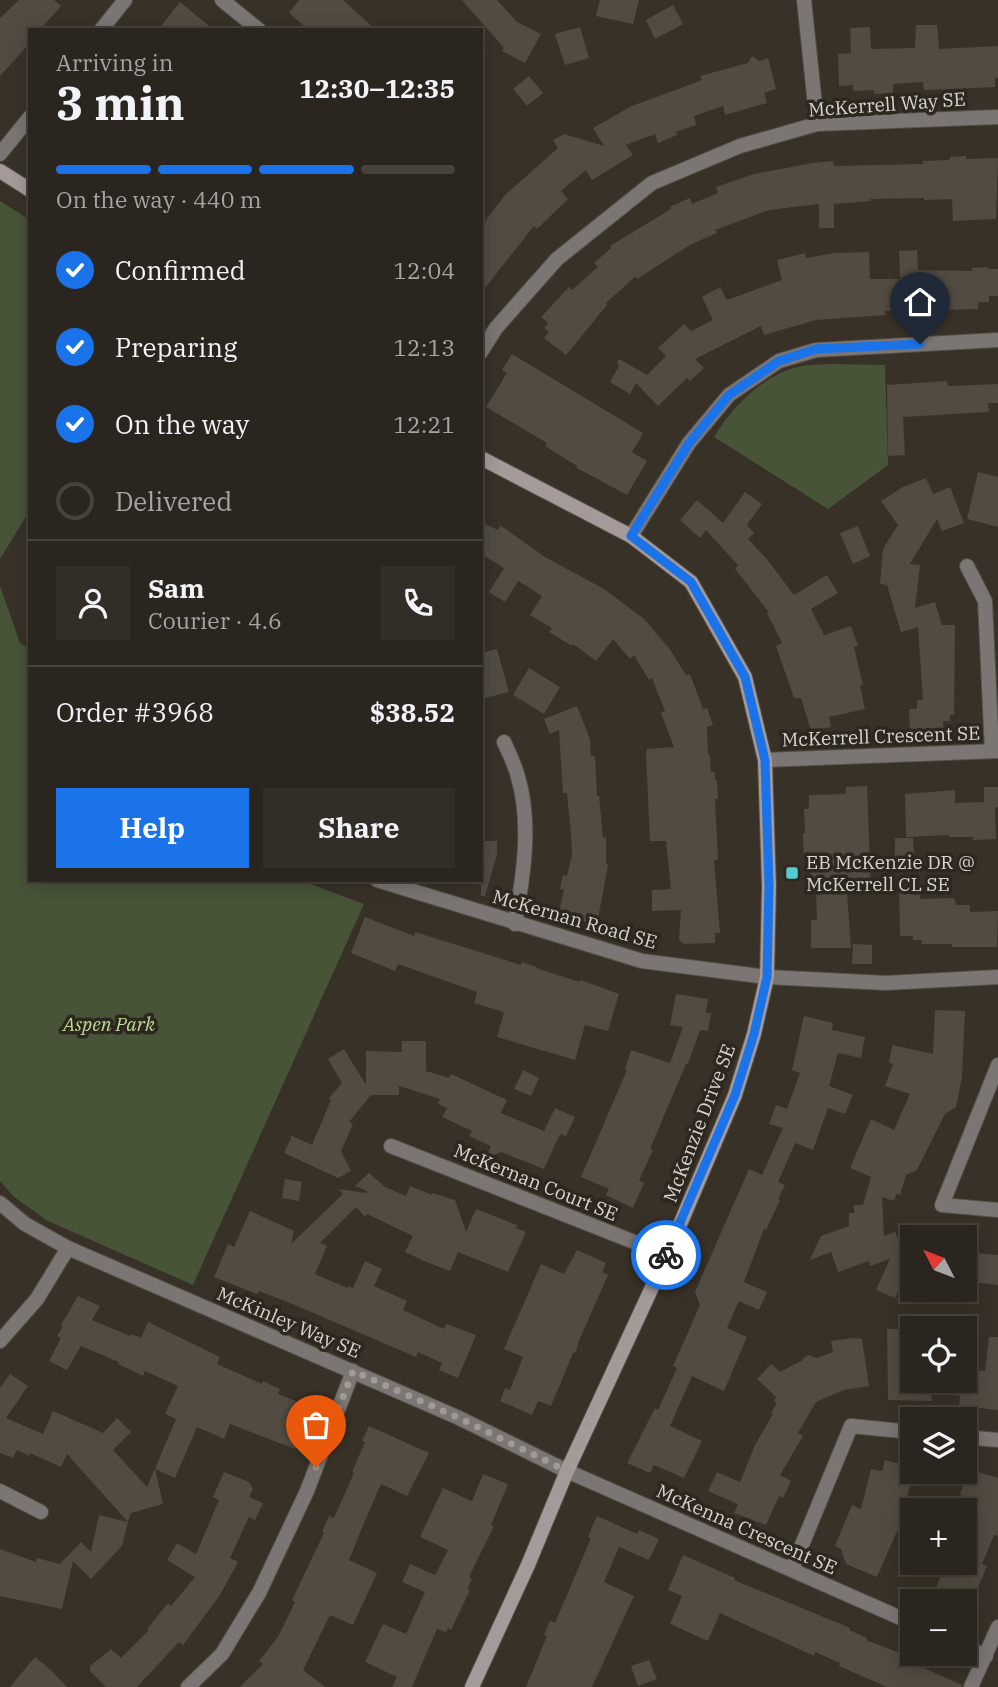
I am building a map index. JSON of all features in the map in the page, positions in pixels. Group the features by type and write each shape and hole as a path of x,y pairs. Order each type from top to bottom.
{"street":[{"path":"103,28 125,0"},
{"path":"222,0 257,28"},
{"path":"804,0 817,124"},
{"name":"McKerrell Way SE","path":"483,349 496,328 557,259 652,183 740,146 817,124 998,117"},
{"path":"0,154 28,119"},
{"path":"0,171 28,189"},
{"path":"631,536 689,443 729,395 779,361 816,349 998,340"},
{"name":"McKenzie Drive SE","path":"472,1687 528,1565 567,1471 667,1255 735,1095 754,1034 767,977 769,886 765,760 745,677 691,582 631,536 483,459"},
{"path":"967,566 985,601 995,751"},
{"path":"504,742 519,778 526,828 521,893 515,924"},
{"name":"McKerrell Crescent SE","path":"765,760 995,751"},
{"name":"McKernan Road SE","path":"383,882 642,961 767,977 886,983 998,977"},
{"path":"998,1065 942,1205 998,1210"},
{"name":"McKernan Court SE","path":"391,1146 667,1255"},
{"name":"McKinley Way SE","path":"0,1203 25,1224 68,1248 457,1417 567,1471"},
{"path":"0,1341 37,1300 68,1248"},
{"path":"188,1687 222,1654 259,1593 307,1491 353,1371"},
{"path":"792,1569 851,1426 900,1431"},
{"path":"977,1438 998,1440"},
{"name":"McKenna Crescent SE","path":"567,1471 900,1618"},
{"path":"0,1491 41,1513"},
{"path":"971,1687 998,1627"},
{"path":"977,1652 986,1656"}],"green space":[{"path":"0,201 28,219 28,513 0,559"},
{"path":"805,365 885,365 888,465 828,509 714,437 740,403 763,383 788,370"},
{"name":"Aspen Park","path":"0,586 20,643 28,648 28,882 304,882 364,904 193,1285 48,1221 14,1197 0,1181"}],"building":[{"path":"19,0 54,0 61,6 42,28 28,28 28,45 0,76 0,18"},
{"path":"299,0 343,0 374,28 307,28 289,13"},
{"path":"462,0 497,0 517,22 541,34 525,63 502,51 504,48"},
{"path":"600,0 639,0 633,24 596,16"},
{"path":"180,2 212,28 160,28"},
{"path":"673,5 683,24 655,39 646,20"},
{"path":"916,25 937,25 939,49 998,46 998,78 995,78 995,87 924,90 923,82 893,84 893,93 874,94 874,90 853,91 853,85 839,86 838,54 851,53 850,28 870,27 871,49 915,48"},
{"path":"580,27 589,58 565,65 555,34"},
{"path":"752,56 759,61 768,58 776,89 764,93 767,103 725,115 723,106 694,116 696,125 676,132 677,135 658,143 655,134 626,145 633,155 592,180 586,170 561,191 568,199 537,229 534,226 483,290 483,224 505,195 558,148 553,140 564,134 604,146 593,128 632,106 702,80 700,76 748,63"},
{"path":"529,76 543,93 527,106 513,89"},
{"path":"966,156 966,159 998,158 996,219 953,221 952,199 870,199 871,201 834,204 834,228 819,228 819,204 769,210 715,230 717,233 690,245 637,279 636,276 606,303 566,355 544,338 549,332 544,328 548,323 541,317 569,287 572,290 598,267 594,263 610,246 671,209 670,207 690,198 692,204 718,193 716,187 754,174 813,163 833,161 834,166 923,164 923,161 950,160 950,157"},
{"path":"917,250 918,270 972,271 972,268 988,267 998,269 998,296 989,296 989,302 978,302 978,309 943,310 943,314 923,314 923,309 885,311 885,315 816,320 764,335 761,326 695,359 704,368 690,381 687,378 658,406 636,383 630,394 610,382 619,366 619,359 647,375 666,356 658,348 684,324 691,331 713,320 702,297 720,287 727,300 782,280 777,260 805,253 806,258 835,253 869,252 870,279 900,279 899,251"},
{"path":"512,354 643,433 632,452 647,461 627,495 577,468 545,446 547,443 486,407 507,373 502,370"},
{"path":"947,381 948,386 998,384 998,403 988,403 989,412 903,417 905,455 888,456 887,385"},
{"path":"978,472 998,477 998,527 967,519"},
{"path":"926,478 933,494 950,487 964,523 942,531 937,519 910,564 920,565 915,608 935,602 942,625 955,625 954,715 950,715 950,721 943,721 944,731 910,732 909,709 917,709 917,700 923,700 918,627 901,632 887,585 880,584 883,549 898,525 881,501 903,487"},
{"path":"745,492 762,504 747,525 754,533 748,539 794,595 827,575 838,593 811,609 824,635 851,626 858,646 854,647 863,685 860,686 865,709 829,717 831,727 811,731 801,698 794,698 776,646 782,643 767,613 769,612 735,569 738,565 706,530 700,538 680,520 697,500 723,523"},
{"path":"483,523 498,530 500,525 545,557 604,589 644,619 669,648 686,675 690,674 703,709 707,708 713,725 707,727 708,754 711,772 715,772 717,780 718,799 715,799 718,860 714,860 720,933 715,933 715,943 684,944 679,940 681,910 652,911 652,890 671,889 666,841 650,841 646,754 647,749 674,747 661,713 665,711 652,678 649,680 634,655 630,659 613,639 596,661 573,644 572,646 549,632 552,628 530,615 542,596 518,581 505,602 489,592 504,568 483,555"},
{"path":"858,526 870,556 853,564 840,533"},
{"path":"497,649 509,692 483,698 483,652"},
{"path":"529,668 560,687 544,714 513,695"},
{"path":"577,706 590,739 591,756 595,756 597,796 603,838 606,837 608,865 597,924 558,916 564,890 560,889 563,875 567,876 572,855 571,835 567,793 563,793 559,730 550,734 544,719"},
{"path":"867,786 871,892 847,893 851,948 811,948 811,920 817,920 816,890 811,890 810,860 804,860 804,809 809,809 809,795 846,794 846,787"},
{"path":"984,787 998,787 998,807 995,808 996,839 973,840 973,837 949,835 906,837 905,794 955,790 955,803 984,802"},
{"path":"895,838 913,838 914,858 895,858"},
{"path":"483,841 497,841 497,854 485,896 481,896"},
{"path":"899,885 920,885 920,899 954,898 956,905 970,905 970,912 998,911 997,947 922,944 922,940 913,940 913,936 900,936"},
{"path":"365,917 414,936 415,932 521,965 522,962 619,994 608,1031 585,1025 575,1060 497,1037 504,1012 474,1003 477,992 398,964 395,971 351,953"},
{"path":"853,944 872,945 872,964 852,964"},
{"path":"676,994 708,999 706,1013 711,1013 708,1031 700,1030 688,1064 650,1149 653,1150 639,1180 644,1183 633,1208 606,1195 609,1189 581,1177 627,1070 625,1069 631,1050 670,1063 683,1027 670,1025"},
{"path":"935,1010 965,1011 962,1077 956,1107 945,1114 917,1170 906,1175 900,1195 896,1194 894,1201 882,1197 884,1236 895,1232 900,1244 900,1286 895,1298 876,1290 890,1259 870,1266 869,1261 838,1272 831,1252 810,1260 821,1236 849,1226 849,1213 854,1213 854,1205 863,1205 871,1177 850,1168 871,1119 894,1130 910,1094 885,1086 893,1064 889,1063 892,1045 933,1054"},
{"path":"804,1016 833,1023 832,1030 865,1037 861,1058 838,1053 829,1086 853,1095 845,1114 828,1108 813,1150 795,1143 778,1182 785,1185 778,1199 780,1200 766,1230 764,1229 744,1282 767,1292 759,1310 739,1301 727,1328 747,1337 724,1391 692,1376 670,1426 702,1441 684,1478 654,1465 650,1473 627,1463 655,1408 658,1410 677,1368 673,1366 700,1305 695,1292 749,1169 762,1175 783,1128 769,1124 776,1105 787,1109 800,1073 792,1070"},
{"path":"402,1041 426,1041 426,1071 449,1078 451,1074 507,1100 501,1113 544,1131 555,1108 575,1117 566,1136 560,1134 544,1169 501,1152 485,1159 491,1146 469,1136 472,1131 442,1117 447,1108 438,1104 440,1099 399,1086 399,1095 371,1095 349,1122 353,1124 341,1151 351,1171 338,1178 284,1153 290,1135 312,1145 331,1100 329,1098 342,1083 328,1059 344,1049 366,1085 366,1051 402,1052"},
{"path":"523,1070 539,1078 531,1096 514,1089"},
{"path":"369,1173 385,1187 406,1196 410,1186 455,1200 466,1232 476,1209 517,1225 516,1228 526,1232 508,1272 458,1252 450,1271 424,1261 405,1252 413,1236 367,1214 365,1217 356,1207 320,1243 327,1246 315,1274 353,1288 365,1261 382,1269 374,1286 407,1301 403,1310 444,1329 446,1324 476,1335 458,1378 439,1370 442,1363 418,1352 416,1357 290,1303 259,1291 257,1294 214,1277 228,1244 234,1247 250,1211 294,1231 291,1244 343,1194 338,1189 367,1193 355,1186"},
{"path":"285,1179 302,1182 299,1201 282,1198"},
{"path":"577,1250 606,1263 602,1272 608,1275 551,1406 538,1401 532,1415 500,1401 505,1388 510,1390 523,1357 504,1349 541,1264 564,1274"},
{"path":"977,1253 998,1255 998,1285 977,1283"},
{"path":"78,1296 100,1306 92,1320 141,1338 148,1322 220,1357 217,1364 280,1389 278,1394 298,1402 290,1420 305,1427 295,1449 230,1424 224,1439 197,1427 175,1478 155,1469 163,1504 131,1513 128,1522 67,1454 61,1467 17,1450 13,1458 0,1453 0,1388 10,1374 28,1386 6,1418 43,1434 53,1411 103,1433 117,1418 131,1432 113,1450 147,1487 176,1419 165,1414 178,1386 145,1371 143,1376 118,1364 119,1362 81,1346 67,1370 49,1361 61,1338 57,1336 63,1326 61,1325"},
{"path":"887,1329 900,1329 900,1393 931,1393 932,1401 888,1400"},
{"path":"989,1337 998,1337 998,1410 959,1406 960,1396 938,1393 977,1393 977,1370 985,1371"},
{"path":"862,1339 869,1386 844,1390 816,1402 798,1433 803,1436 780,1475 791,1481 783,1498 779,1496 766,1525 734,1513 738,1504 708,1491 717,1472 740,1482 755,1445 773,1414 771,1413 777,1403 774,1402 776,1397 757,1379 771,1364 780,1372 807,1355 817,1358 833,1352 831,1341"},
{"path":"369,1426 429,1453 407,1496 381,1484 349,1560 377,1573 353,1625 330,1615 303,1670 325,1687 240,1687 263,1664 259,1661 278,1637 329,1516 334,1518 354,1473 352,1472"},
{"path":"885,1460 900,1464 900,1484 911,1484 907,1498 900,1498 900,1524 877,1577 846,1564 841,1549 835,1546 852,1505 861,1509 871,1469 882,1471"},
{"path":"224,1472 249,1482 253,1489 249,1497 263,1503 255,1520 249,1517 230,1558 238,1562 220,1595 183,1645 179,1642 137,1687 106,1687 90,1671 90,1666 111,1649 121,1658 149,1630 147,1629 168,1603 171,1606 195,1577 167,1560 177,1543 196,1554 219,1500 213,1497"},
{"path":"977,1472 998,1478 998,1536 994,1535 982,1564 987,1566 977,1589 935,1589 942,1575 977,1575 977,1498 960,1495 963,1484 977,1484"},
{"path":"483,1474 508,1484 491,1525 494,1526 469,1577 472,1579 467,1589 470,1590 451,1630 448,1628 446,1632 437,1629 412,1687 392,1687 397,1677 365,1662 383,1624 406,1634 425,1592 402,1582 410,1564 435,1575 448,1550 420,1537 443,1488 472,1501"},
{"path":"99,1515 128,1522 122,1546 91,1579 73,1561 62,1609 0,1596 0,1549 36,1562 37,1558 60,1564 81,1542 91,1552"},
{"path":"597,1516 637,1534 639,1530 659,1539 649,1560 619,1547 604,1582 634,1596 592,1687 526,1687 547,1636 544,1635 550,1621 555,1623 591,1538 588,1537"},
{"path":"683,1555 735,1578 734,1580 850,1628 849,1630 867,1638 866,1640 900,1653 900,1666 925,1666 924,1668 962,1685 887,1687 839,1666 840,1663 815,1652 814,1656 720,1613 708,1641 670,1624 682,1596 668,1590"},
{"path":"35,1657 52,1671 67,1687 10,1687"},
{"path":"649,1660 657,1679 638,1686 631,1666"}],"way so far":[{"path":"316,1467 353,1371 457,1417 567,1471 666,1255"}],"place":[{"name":"EB McKenzie DR @ McKerrell CL SE","path":"792,873"}],"route":[{"path":"666,1255 735,1095 754,1034 767,977 769,886 765,760 745,677 691,582 631,536 689,443 729,395 779,361 816,349 920,344"}]}
